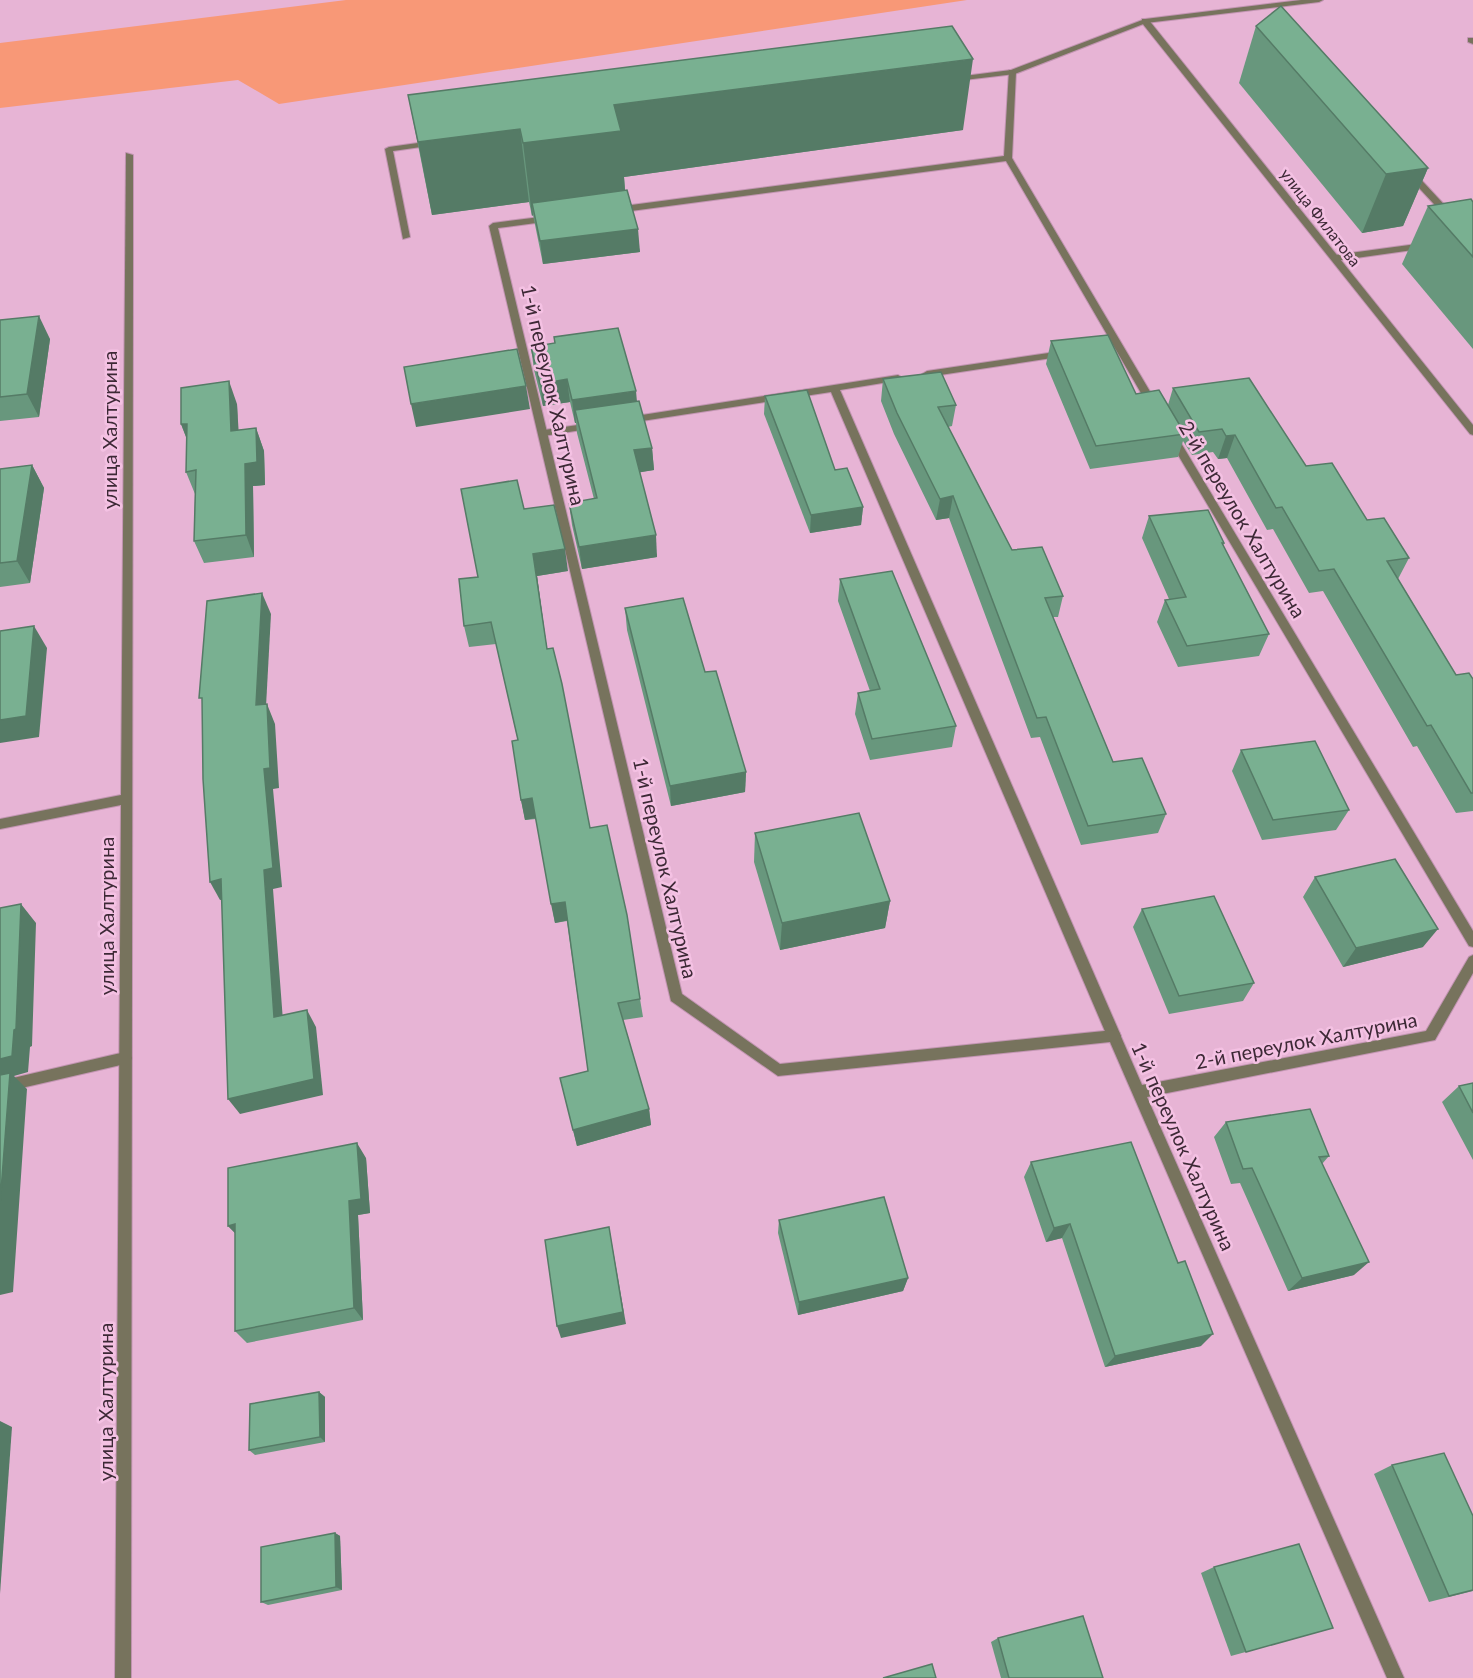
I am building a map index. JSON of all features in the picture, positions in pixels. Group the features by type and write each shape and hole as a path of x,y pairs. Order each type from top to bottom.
{"street":[{"path":"942,80 1012,72 1145,21 1319,0"},
{"name":"улица Филатова","path":"1145,21 1473,432"},
{"path":"610,211 1008,159 1012,72"},
{"path":"406,237 389,148 436,143"},
{"name":"улица Халтурина","path":"123,1678 129,155"},
{"name":"2-й переулок Халтурина","path":"1008,159 1160,417"},
{"path":"1400,162 1455,222"},
{"name":"1-й переулок Халтурина","path":"563,217 493,226 544,433 676,997 778,1070 1114,1036 1396,1678"},
{"path":"1335,258 1437,244"},
{"path":"1105,347 1117,345"},
{"path":"917,375 1070,352"},
{"path":"544,433 905,377"},
{"path":"834,388 1114,1036"},
{"name":"2-й переулок Халтурина","path":"1166,428 1473,942"},
{"path":"0,824 126,799"},
{"name":"2-й переулок Халтурина","path":"1140,1092 1430,1036 1473,961"},
{"path":"0,1087 125,1058"}],"shaded area":[{"path":"346,0 967,0 279,104 238,80 0,108 0,43"}],"building":[{"path":"1281,6 1428,168 1386,174 1256,26"},
{"path":"952,26 973,59 614,105 621,131 523,143 520,129 418,142 408,95"},
{"path":"627,190 638,229 540,241 532,203"},
{"path":"1471,199 1473,202 1473,257 1428,206"},
{"path":"39,316 27,394 0,397 0,320"},
{"path":"618,328 636,391 572,400 567,379 540,384 531,347 555,343 554,337"},
{"path":"1108,335 1136,394 1159,390 1185,434 1096,446 1051,341"},
{"path":"517,349 526,386 411,404 404,367"},
{"path":"941,372 956,405 938,407 1012,550 1042,547 1063,596 1045,598 1113,762 1142,758 1166,814 1088,826 1046,717 1037,718 953,496 940,499 897,413 883,379"},
{"path":"1249,378 1306,466 1332,463 1367,520 1384,518 1409,558 1387,561 1456,675 1469,673 1473,679 1473,793 1431,725 1427,726 1334,569 1319,571 1282,507 1276,508 1235,435 1226,436 1222,429 1199,432 1173,388"},
{"path":"229,381 231,431 256,428 257,462 245,464 246,535 194,541 196,470 186,472 187,424 181,424 181,388"},
{"path":"807,390 835,470 847,468 863,507 811,515 765,396"},
{"path":"639,401 652,448 634,450 656,535 579,547 569,503 597,498 575,410"},
{"path":"32,465 17,561 0,563 0,469"},
{"path":"517,480 524,509 554,505 565,549 533,554 547,649 553,648 562,684 590,828 607,825 627,915 640,999 618,1003 649,1109 573,1130 560,1078 588,1071 565,902 551,904 532,798 521,800 512,741 518,740 491,622 464,626 459,579 478,577 461,489"},
{"path":"1208,510 1224,543 1222,543 1269,634 1187,646 1165,600 1186,597 1149,516"},
{"path":"892,571 956,726 872,739 858,693 880,689 840,579"},
{"path":"262,593 256,705 267,704 270,768 264,769 273,868 264,870 274,1017 307,1010 314,1079 228,1099 221,879 210,882 203,779 202,698 199,698 207,601"},
{"path":"683,598 705,672 716,671 746,772 670,786 625,608"},
{"path":"34,626 26,716 0,720 0,631"},
{"path":"1315,741 1349,810 1273,820 1241,750"},
{"path":"859,813 890,901 782,923 755,833"},
{"path":"1395,859 1438,929 1356,948 1315,877"},
{"path":"1214,896 1254,983 1179,996 1142,909"},
{"path":"21,904 16,1029 14,1030 12,1056 0,1059 0,908"},
{"path":"10,1073 0,1204 0,1075"},
{"path":"1473,1083 1473,1113 1459,1086"},
{"path":"1310,1109 1329,1156 1319,1157 1369,1262 1302,1278 1252,1168 1243,1169 1226,1122"},
{"path":"1131,1142 1178,1263 1185,1261 1213,1334 1115,1356 1070,1224 1054,1228 1031,1162"},
{"path":"357,1143 361,1199 349,1201 354,1308 235,1331 235,1224 228,1226 228,1168"},
{"path":"884,1197 908,1278 799,1302 779,1220"},
{"path":"609,1227 623,1312 557,1326 545,1240"},
{"path":"319,1392 320,1437 249,1450 250,1404"},
{"path":"1444,1453 1473,1516 1473,1590 1449,1596 1392,1465"},
{"path":"335,1533 336,1587 261,1602 261,1547"},
{"path":"1299,1544 1333,1628 1246,1652 1214,1567"},
{"path":"1083,1616 1103,1678 1009,1678 998,1638"},
{"path":"932,1664 936,1678 883,1678"}]}
